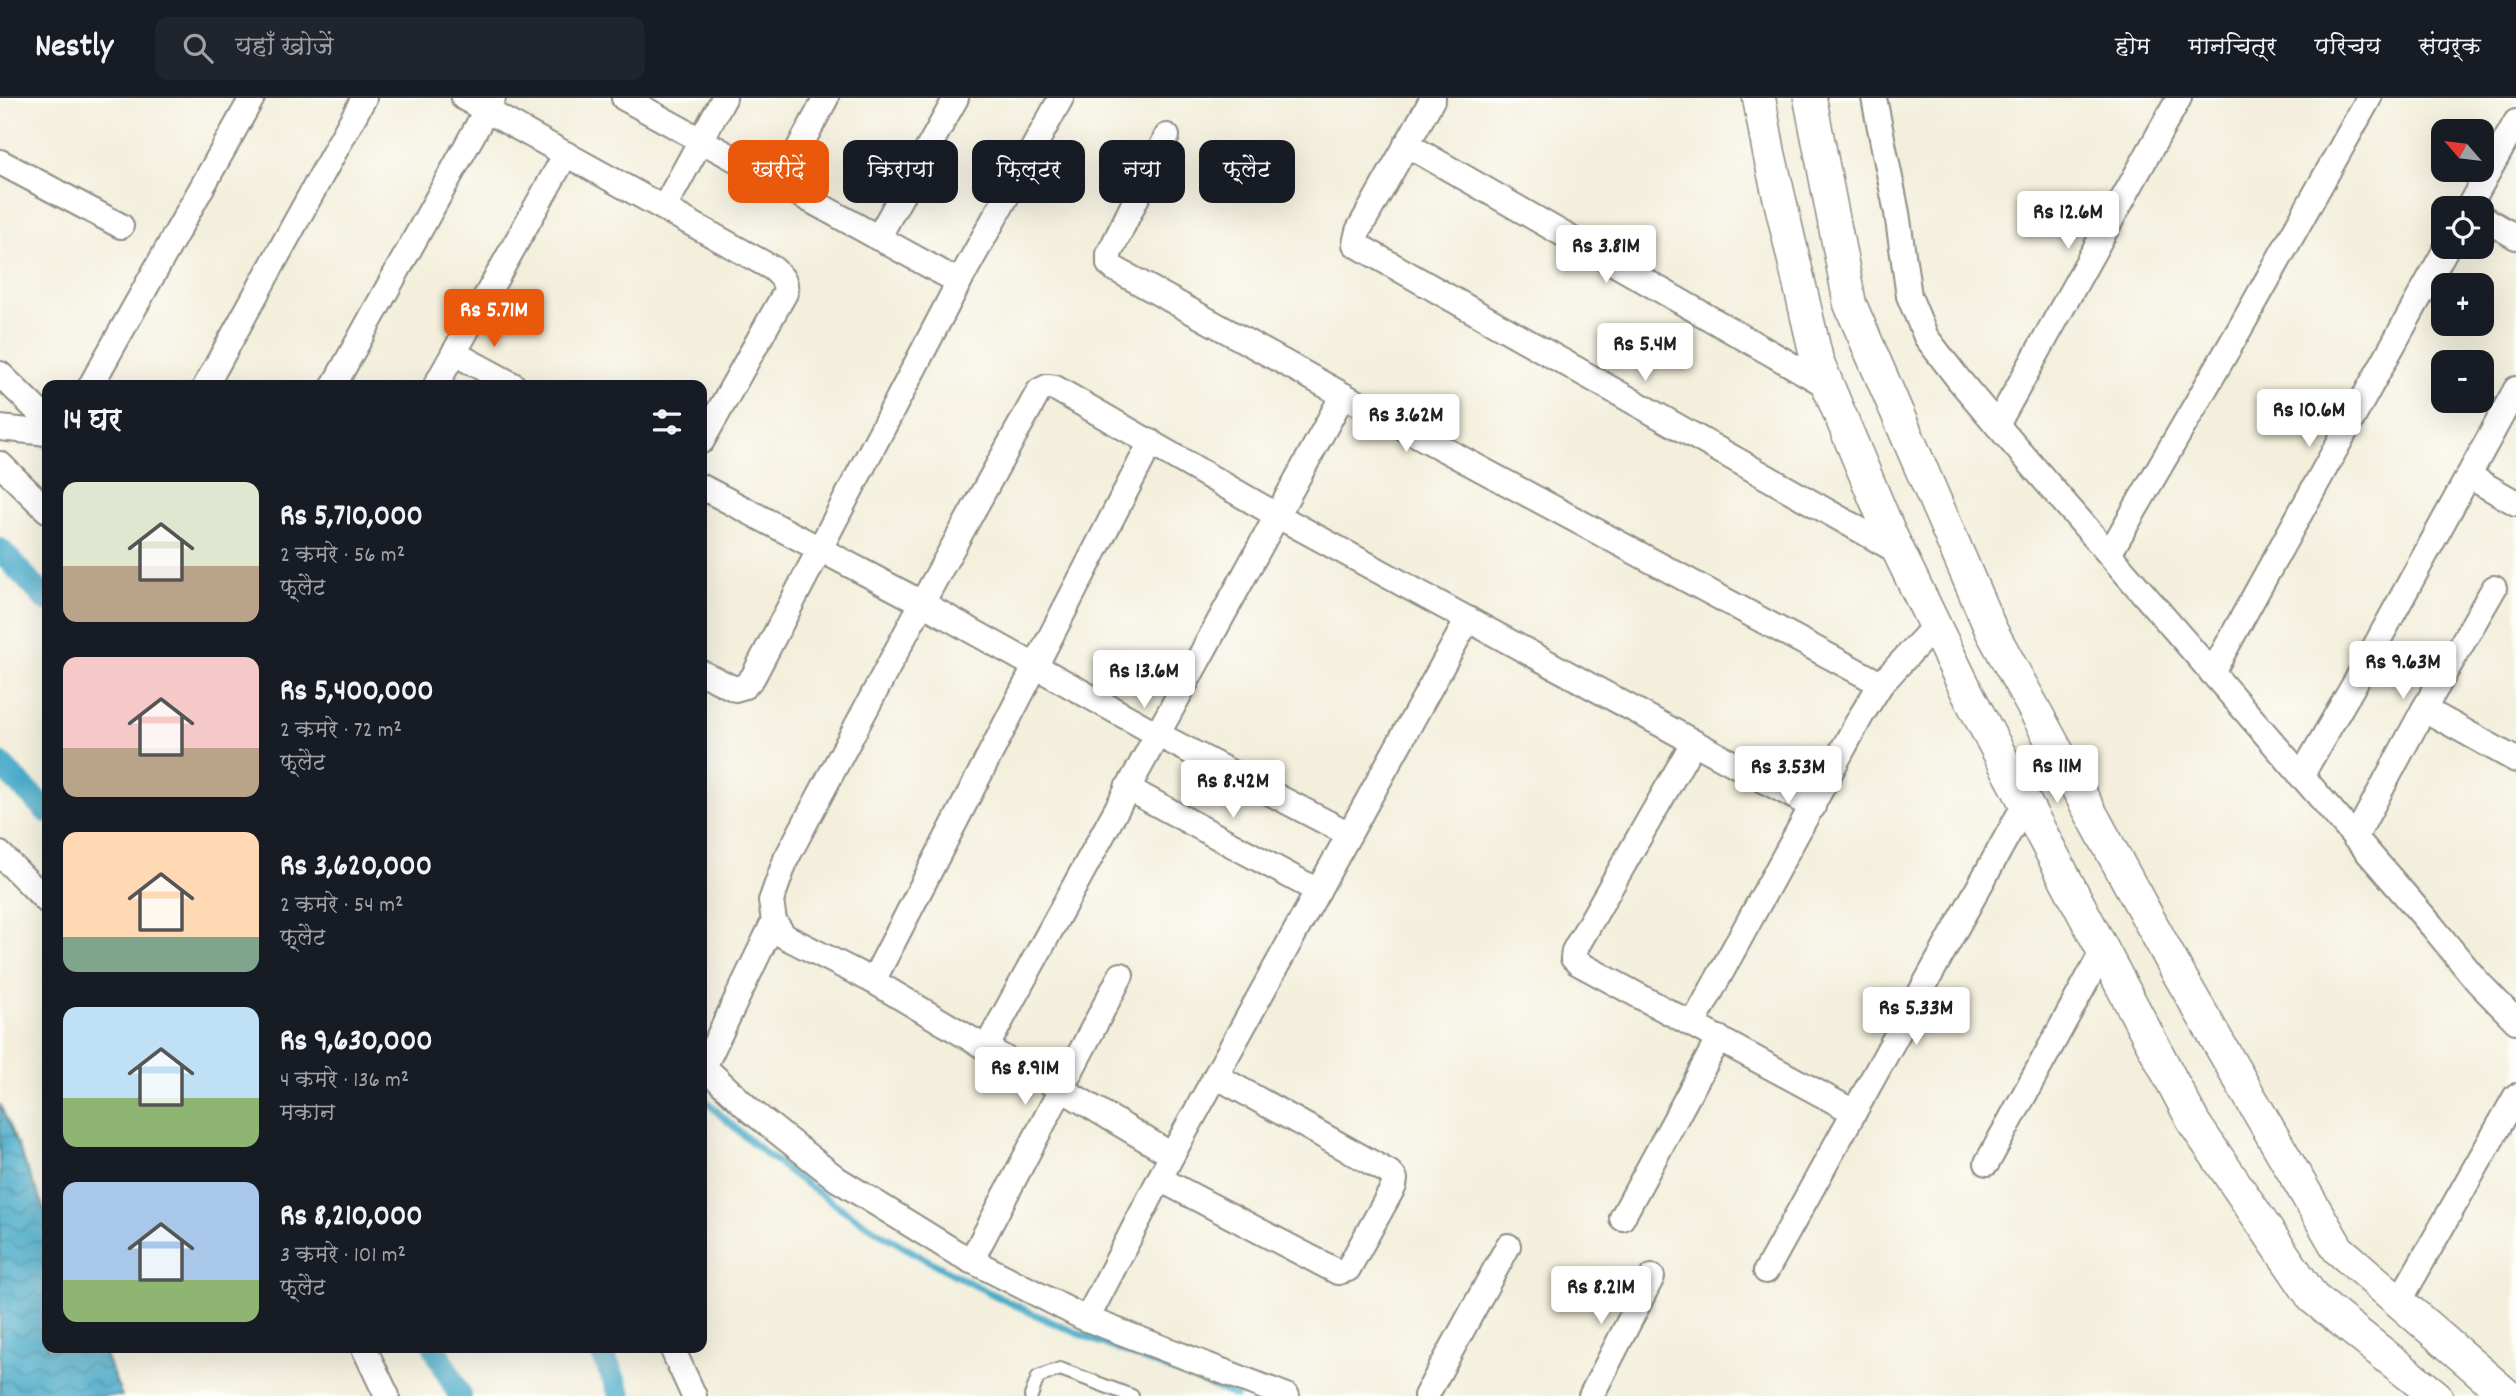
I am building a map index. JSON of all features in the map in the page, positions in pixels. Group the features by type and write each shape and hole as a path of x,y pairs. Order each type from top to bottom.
{"street":[{"path":"94,380 252,98"},
{"path":"209,380 364,98"},
{"path":"464,98 490,104 566,154 782,276 786,285 785,293 707,432"},
{"path":"624,98 728,154"},
{"path":"664,208 724,98"},
{"path":"803,140 826,98"},
{"path":"878,238 956,98"},
{"path":"707,676 735,689 745,686 753,677 958,282 1061,98"},
{"path":"1433,98 1358,231 1355,240 1358,247 1899,552"},
{"path":"1759,98 1817,360 1899,552 2026,802 2194,1123 2313,1298 2436,1396"},
{"path":"1810,98 1850,304 1991,629 2177,971 2338,1250 2508,1396"},
{"path":"1874,98 1909,296 1926,337 1997,425 2477,981 2516,1021"},
{"path":"1997,425 2179,98"},
{"path":"2109,554 2242,325 2369,98"},
{"path":"337,380 490,104"},
{"path":"2475,196 2516,122"},
{"path":"1167,136 1109,254 1110,264 1115,269 1343,396 1881,684"},
{"path":"1406,144 1828,386"},
{"path":"439,380 566,154"},
{"path":"0,162 121,226"},
{"path":"816,203 958,282"},
{"path":"2494,224 2516,237"},
{"path":"2212,673 2440,259"},
{"path":"454,353 504,380"},
{"path":"0,374 42,415"},
{"path":"1172,1155 1060,1087 986,1048 873,981 784,936 774,921 771,901 786,859 922,603 1039,391 1048,387 1055,388 1278,516 1813,807"},
{"path":"2301,776 2516,389"},
{"path":"986,1048 1343,396"},
{"path":"0,428 42,432"},
{"path":"873,981 1151,442"},
{"path":"0,464 42,505"},
{"path":"2469,476 2516,503"},
{"path":"707,490 922,603 1157,734 1349,834"},
{"path":"2355,838 2424,709 2494,588"},
{"path":"1087,1319 1172,1155 1468,619"},
{"path":"1693,1024 1881,684 1935,626"},
{"path":"2424,709 2516,760"},
{"path":"1693,743 1574,951 1573,958 1854,1112"},
{"path":"1127,788 1318,891"},
{"path":"1766,1271 2026,802"},
{"path":"0,854 42,896"},
{"path":"707,1058 774,921"},
{"path":"1987,1163 2104,949"},
{"path":"971,1261 1121,975"},
{"path":"1622,1218 1719,1038"},
{"path":"707,1070 750,1110 837,1179 971,1261 1087,1319 1287,1396"},
{"path":"1160,1179 1338,1272 1348,1269 1387,1198 1395,1179 1390,1173 1216,1076"},
{"path":"2399,1302 2516,1096"},
{"path":"1426,1396 1508,1246"},
{"path":"1591,1396 1652,1277"},
{"path":"366,1353 387,1396"},
{"path":"674,1353 694,1396"}],"lane":[{"path":"1031,1396 1038,1377 1060,1368 1132,1396"}],"water":[{"path":"0,1104 42,1204 42,1353 104,1353 122,1396 0,1396"}],"waterway":[{"path":"0,550 42,595"},
{"path":"0,764 42,806"},
{"path":"707,1102 779,1165 865,1224 910,1251 1049,1321 1237,1396"},
{"path":"438,1353 460,1396"},
{"path":"602,1353 621,1396"}]}
